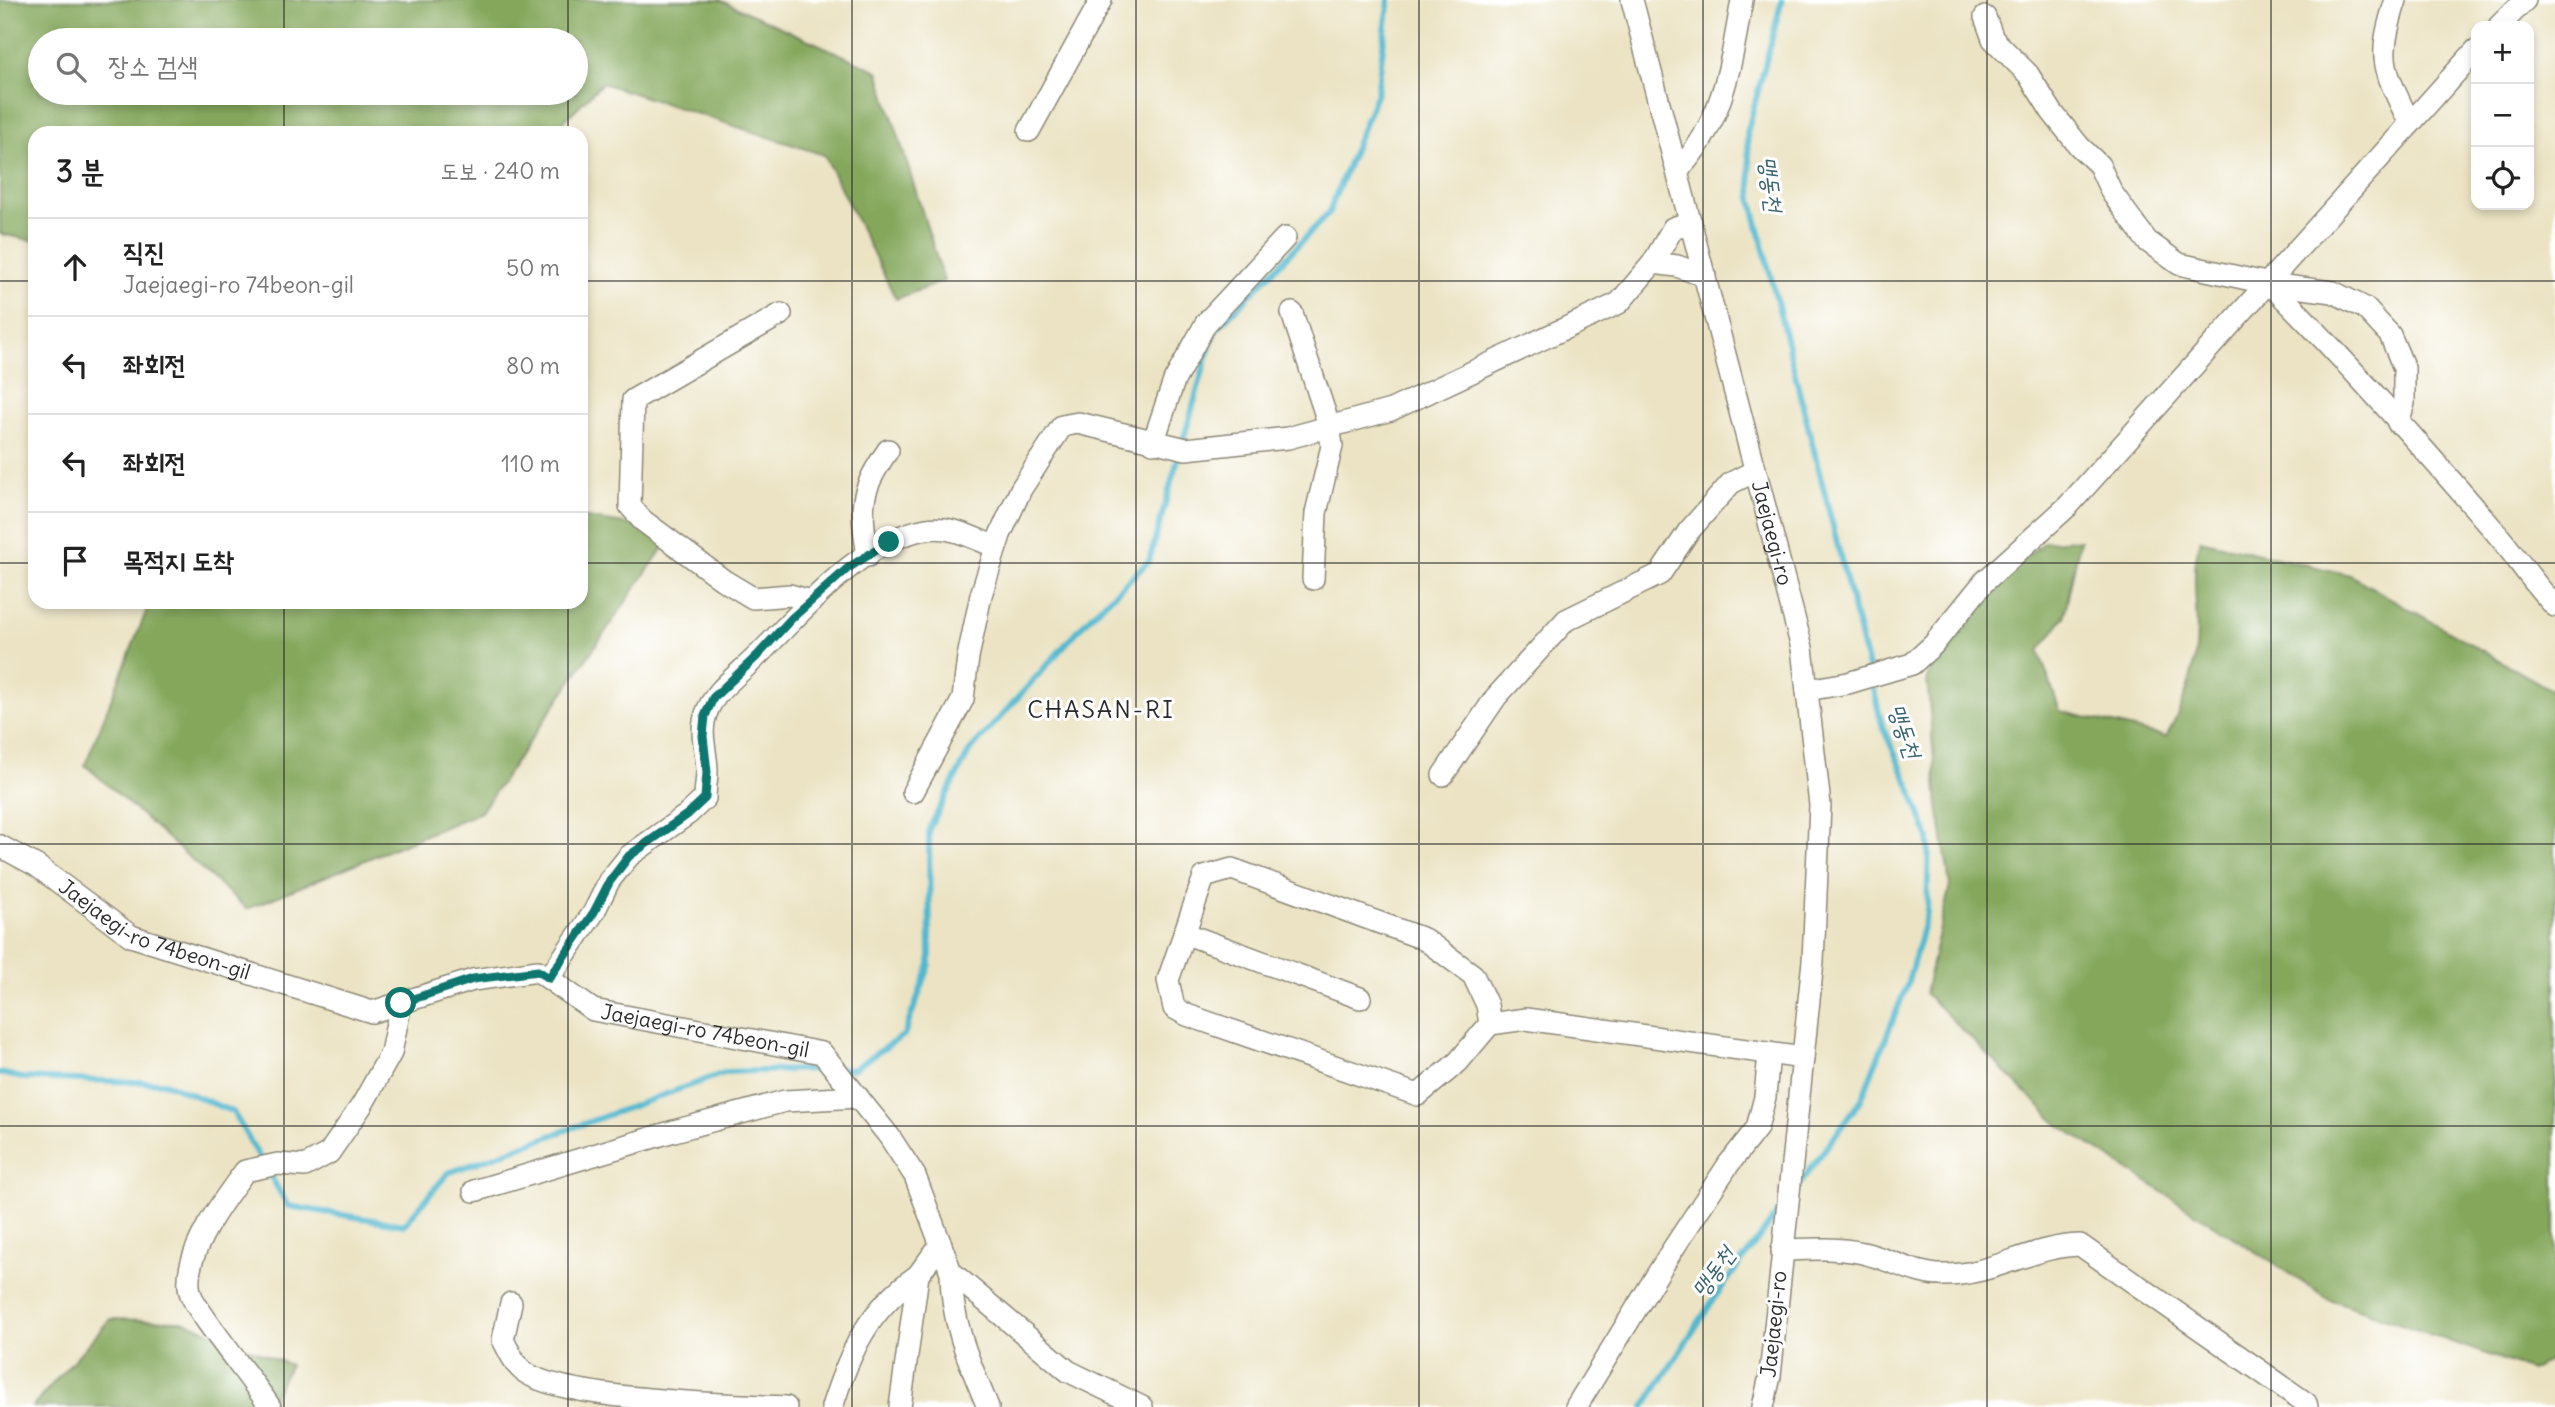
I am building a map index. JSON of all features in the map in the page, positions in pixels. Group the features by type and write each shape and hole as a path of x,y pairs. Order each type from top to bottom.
{"street":[{"path":"1029,131 1101,0"},
{"name":"Jaejaegi-ro","path":"1632,0 1802,648 1820,805 1813,961 1770,1376 1763,1407"},
{"path":"1678,170 1696,152 1712,124 1728,78 1742,0"},
{"path":"2396,0 2385,35 2385,70 2410,124"},
{"path":"2504,21 2525,0"},
{"path":"1985,17 1993,39 2028,75 2052,112 2079,146 2099,165 2112,193 2147,241 2179,264 2270,284 2333,292 2365,308 2390,335 2404,368 2404,402 2398,423"},
{"path":"1807,690 1848,683 1912,664 1933,645 1984,582 2068,506 2270,284 2471,56"},
{"path":"913,792 963,699 981,595 996,547 1020,489 1062,426 1078,423 1169,446 1288,438 1391,410 1619,303 1653,263 1673,228 1690,222"},
{"path":"1169,446 1174,381 1206,323 1284,238"},
{"path":"1653,263 1677,266 1704,276"},
{"path":"2270,284 2329,344 2493,529 2534,584 2555,606"},
{"path":"1292,313 1329,425 1332,446 1316,513 1313,579"},
{"path":"781,314 633,400 631,506 652,528 723,580 753,598 790,595 811,601"},
{"path":"868,556 861,512 869,479 888,450"},
{"path":"1443,775 1496,697 1566,620 1660,574 1688,532 1731,483 1755,471"},
{"path":"549,978 594,912 610,881 629,856 688,814 705,798 707,772 703,736 705,716 713,698 811,601 848,568 889,542 924,529 948,528 996,547"},
{"name":"Jaejaegi-ro 74beon-gil","path":"0,846 37,866 131,936 372,1012 473,979 538,971 593,1010 822,1053 915,1176 951,1272"},
{"path":"1490,1024 1487,1004 1473,975 1424,939 1232,869 1204,877 1168,980 1174,1008 1186,1015 1418,1095 1458,1062 1490,1024 1526,1019 1769,1053 1802,1068"},
{"path":"1184,933 1360,998"},
{"path":"270,1407 190,1293 191,1263 219,1206 245,1171 278,1164 305,1166 329,1153 362,1105 391,1054 401,1003"},
{"path":"1576,1407 1678,1241 1728,1165 1757,1128 1765,1097 1769,1053"},
{"path":"474,1191 674,1130 785,1101 851,1089"},
{"path":"832,1407 848,1356 881,1305 918,1275 941,1244"},
{"path":"1783,1245 1862,1253 1944,1276 1986,1271 2021,1255 2054,1245 2080,1245 2306,1403 2307,1407"},
{"path":"951,1272 951,1303 963,1350 988,1407"},
{"path":"951,1272 1068,1371 1142,1407"},
{"path":"900,1407 918,1275"},
{"path":"511,1303 503,1340 521,1370 585,1400 786,1407"}],"green space":[{"path":"0,0 720,0 878,71 944,281 896,299 824,155 602,83 588,97 588,28 28,28 28,105 580,105 559,126 28,126 28,240 0,234"},
{"path":"588,518 674,532 481,812 247,909 85,765 147,609 588,609"},
{"path":"2080,540 2064,617 2039,651 2060,711 2166,737 2186,695 2192,673 2197,635 2195,567 2200,540 2350,575 2555,692 2555,1358 2531,1370 2327,1298 2059,1125 1925,993 1950,885 1938,806 1927,678 1954,620 2044,542"},
{"path":"110,1319 183,1321 290,1365 268,1407 32,1407"}],"waterway":[{"path":"840,1069 853,1069 904,1035 930,964 929,829 969,752 1090,617 1149,561 1214,332 1328,214 1377,93 1389,0"},
{"name":"맹동천","path":"1782,0 1747,133 1752,201 1883,728 1911,789 1929,839 1927,913 1907,985 1861,1100 1797,1187"},
{"path":"0,1073 22,1078 165,1083 233,1112 288,1206 404,1225 448,1173 727,1072 829,1069"},
{"name":"맹동천","path":"1644,1407 1715,1297 1780,1210"}],"district":[{"name":"CHASAN-RI","path":"1101,710"}],"route":[{"path":"401,1003 473,979 538,971 549,978 594,912 610,881 629,856 688,814 705,798 707,772 703,736 705,716 713,698 792,618 848,568 889,542"}]}
